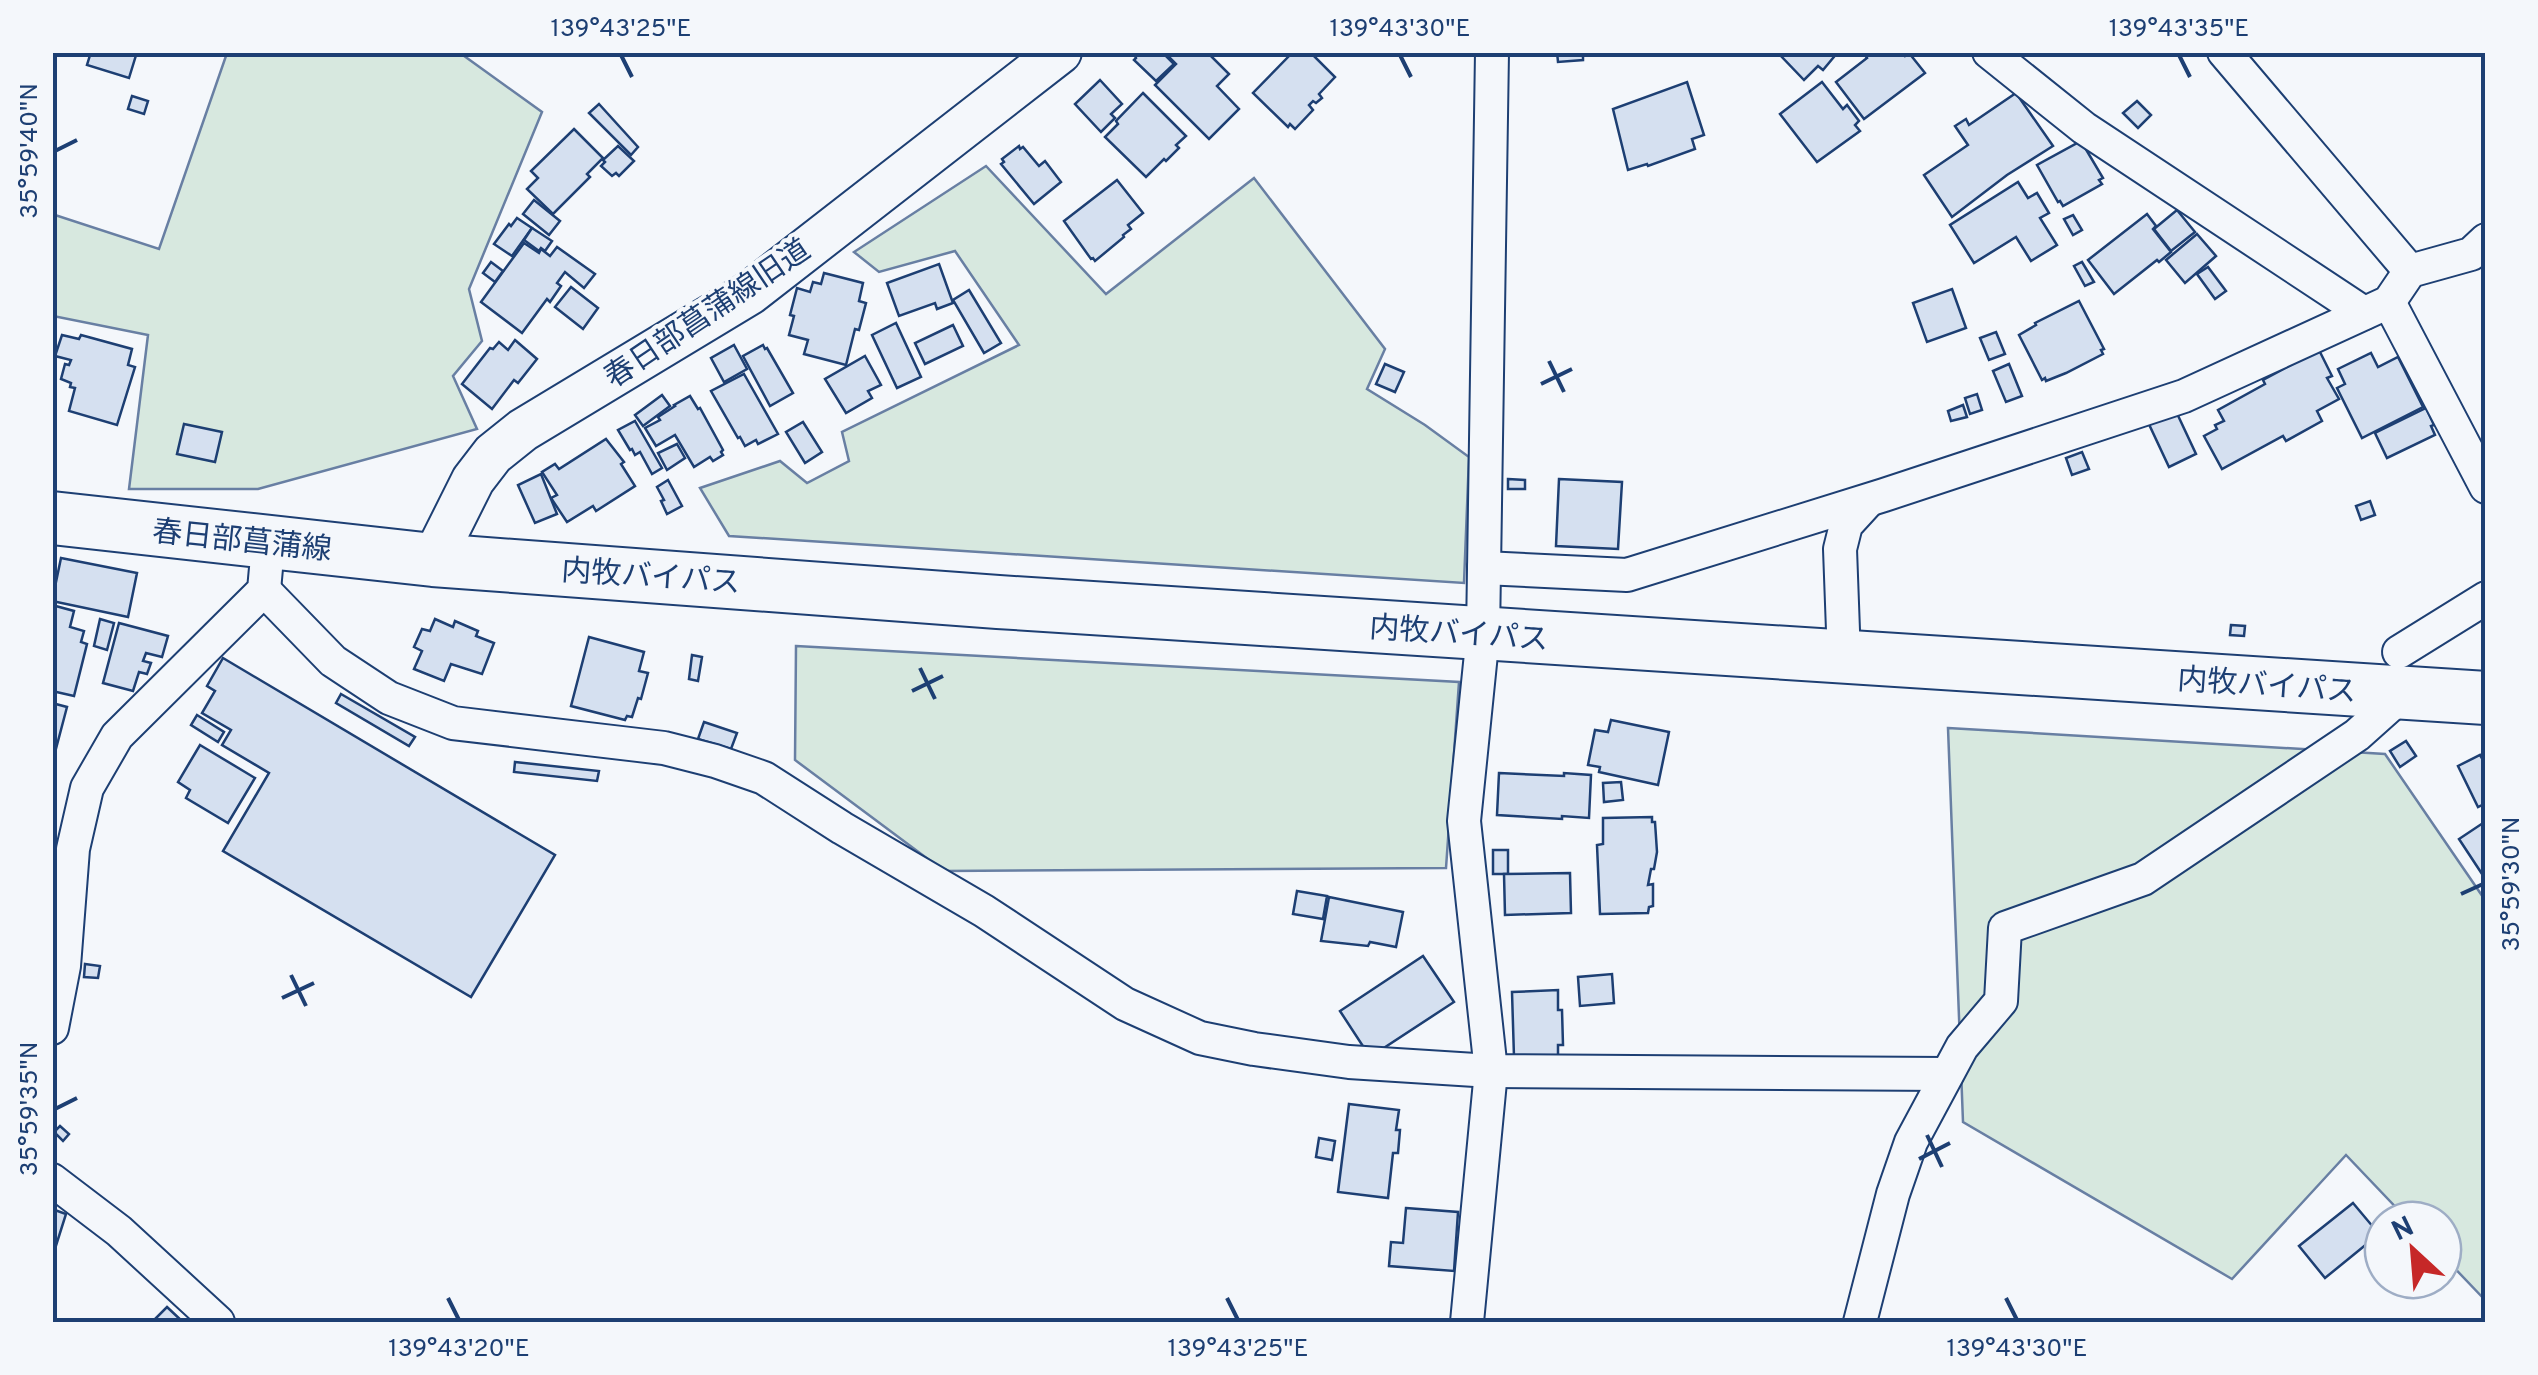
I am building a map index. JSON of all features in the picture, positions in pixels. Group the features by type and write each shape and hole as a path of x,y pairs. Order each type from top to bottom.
{"main road":[{"name":"春日部菖蒲線","path":"52,518 266,566 432,560"},
{"name":"内牧バイパス","path":"432,560 1844,658 2402,672 2486,698"}],"street":[{"name":"春日部菖蒲線旧道","path":"432,560 473,480 494,454 524,430 750,292 1060,52"},
{"path":"1467,1322 1491,1071 1464,821 1483,634 1492,52"},
{"path":"1989,52 2084,128 2376,307 2486,487"},
{"path":"2224,52 2410,272"},
{"path":"1484,568 1626,575 1868,500 2184,396 2376,307 2410,272 2471,254 2486,240"},
{"path":"1844,658 1840,549 1846,525 1868,500"},
{"path":"52,1028 64,966 73,849 87,788 117,736 266,566 333,661 389,698 452,723 664,748 764,778 984,910 1125,1004 1200,1038 1349,1062 1491,1071 1948,1074"},
{"path":"1860,1322 1910,1142 1962,1047 2001,1001 2005,928 2143,880 2357,735 2402,672 2486,598"},
{"path":"52,1180 119,1231 218,1322"}],"shaded area":[{"path":"227,53 460,53 542,112 469,289 482,341 453,376 477,429 258,489 129,489 148,335 53,316 52,214 159,249"},
{"path":"986,166 1106,294 1254,178 1385,349 1367,389 1469,457 1464,583 729,536 700,488 780,461 807,483 849,461 842,432 1019,345 955,251 879,272 854,252"},
{"path":"796,646 1459,682 1446,868 944,871 795,760"},
{"path":"1948,728 2385,754 2485,900 2485,1300 2463,1277 2463,1200 2389,1200 2346,1155 2232,1279 1963,1122"}],"building":[{"path":"91,52 137,52 129,78 87,65"},
{"path":"1133,52 1162,52 1174,64 1156,81 1134,60"},
{"path":"1164,52 1207,52 1229,74 1217,86 1239,109 1209,139 1155,85 1176,64"},
{"path":"1293,52 1310,52 1335,77 1319,94 1322,98 1309,105 1313,110 1295,129 1290,124 1288,127 1253,93"},
{"path":"1557,52 1583,52 1583,60 1558,62"},
{"path":"1783,52 1838,52 1823,70 1818,66 1804,80 1781,56"},
{"path":"1863,52 1902,52 1905,56 1909,53 1925,73 1864,119 1836,82 1867,58"},
{"path":"1100,80 1122,104 1101,132 1075,104"},
{"path":"1687,82 1704,135 1692,139 1695,149 1628,170 1613,109"},
{"path":"1822,82 1843,109 1847,105 1859,121 1855,125 1860,131 1817,162 1780,114"},
{"path":"1143,93 1186,136 1176,145 1179,148 1146,177 1105,137"},
{"path":"2016,93 2053,146 1952,217 1924,175 1968,145 1955,126 1966,119 1969,125"},
{"path":"132,96 148,101 144,114 128,109"},
{"path":"2137,101 2151,115 2138,128 2123,113"},
{"path":"599,104 638,147 631,155 589,113"},
{"path":"574,129 603,158 553,214 527,189 538,178 531,171"},
{"path":"2081,141 2103,178 2099,180 2102,184 2063,206 2037,165"},
{"path":"618,146 634,161 619,176 612,176 601,166"},
{"path":"1019,146 1039,166 1045,161 1061,182 1034,204 1001,164"},
{"path":"1117,180 1143,213 1128,225 1131,229 1124,237 1095,261 1064,221"},
{"path":"2018,182 2028,198 2037,193 2049,213 2040,218 2057,245 2031,261 2016,237 1974,263 1950,225"},
{"path":"534,200 560,221 549,235 523,214"},
{"path":"2177,210 2195,232 2171,251 2154,229"},
{"path":"2147,214 2171,252 2114,294 2088,260"},
{"path":"2073,215 2082,230 2073,235 2064,219"},
{"path":"517,218 532,228 512,256 494,244"},
{"path":"532,228 552,241 545,251 524,240"},
{"path":"2197,234 2216,256 2185,283 2166,260"},
{"path":"524,243 550,256 557,247 595,274 584,288 565,272 550,302 547,299 522,333 481,302"},
{"path":"491,262 503,271 495,282 483,273"},
{"path":"2082,262 2094,282 2085,286 2074,266"},
{"path":"939,264 953,303 937,309 935,303 899,316 887,283"},
{"path":"2208,267 2226,291 2215,299 2197,274"},
{"path":"824,273 863,283 859,301 866,303 846,365 804,354 808,340 789,335 797,288 810,292 813,282 821,284"},
{"path":"571,287 598,308 583,329 555,307"},
{"path":"1952,289 1966,328 1927,342 1913,303"},
{"path":"969,290 1001,343 984,353 953,300"},
{"path":"2079,301 2103,354 2042,380 2019,335"},
{"path":"896,323 921,377 897,388 872,335"},
{"path":"953,325 963,346 925,364 915,343"},
{"path":"1996,332 2005,354 1989,360 1980,338"},
{"path":"62,335 79,339 81,335 132,349 128,365 135,367 117,425 69,411 75,388 61,379 65,364 69,365 71,360 55,356"},
{"path":"515,340 537,359 518,383 514,380 492,409 462,384 490,348 499,342 508,350"},
{"path":"734,345 747,369 724,382 711,358"},
{"path":"763,345 793,393 770,406 743,356"},
{"path":"2319,350 2332,376 2327,378 2339,399 2317,411 2322,421 2286,441 2283,436 2222,469 2204,436 2224,421 2218,410"},
{"path":"2371,353 2378,367 2398,357 2423,407 2362,438 2337,388 2345,384 2338,369"},
{"path":"865,356 881,385 868,391 872,398 846,413 825,379"},
{"path":"1385,364 1404,372 1395,392 1376,384"},
{"path":"2009,364 2022,396 2006,402 1993,371"},
{"path":"744,374 778,434 745,446 711,391"},
{"path":"1977,394 1982,410 1970,414 1965,398"},
{"path":"662,395 670,406 643,426 635,415"},
{"path":"690,396 723,450 723,455 713,461 710,457 694,467 675,435 656,446 645,428"},
{"path":"1963,405 1967,417 1951,421 1948,411"},
{"path":"2174,407 2196,454 2169,467 2147,420"},
{"path":"2426,408 2435,435 2387,458 2375,433"},
{"path":"635,421 662,468 652,474 640,452 635,455 630,450 618,430"},
{"path":"803,422 822,452 805,463 786,432"},
{"path":"184,424 222,432 215,462 177,454"},
{"path":"606,439 624,462 621,464 635,486 596,511 593,506 567,522 551,498 557,495 542,472 555,464 559,469"},
{"path":"677,444 685,458 667,470 658,453"},
{"path":"2082,452 2089,469 2072,475 2066,458"},
{"path":"541,474 557,514 535,523 518,485"},
{"path":"1508,479 1525,480 1525,489 1508,489"},
{"path":"1559,479 1622,482 1618,549 1556,546"},
{"path":"668,480 682,506 667,514 657,487"},
{"path":"2370,501 2375,515 2361,520 2356,506"},
{"path":"61,558 137,573 128,617 52,601 52,581 56,582"},
{"path":"52,605 74,611 70,627 84,631 81,642 87,644 74,696 52,691"},
{"path":"100,619 114,623 107,650 94,646"},
{"path":"435,619 453,627 455,621 494,643 482,674 451,664 444,681 414,669 422,651 414,647 422,629 430,631"},
{"path":"119,623 168,636 162,657 146,653 143,661 151,663 147,674 139,672 133,691 103,683"},
{"path":"2231,625 2245,626 2244,636 2230,635"},
{"path":"589,637 644,652 639,671 648,673 632,717 625,720 571,706"},
{"path":"692,655 702,657 698,681 689,679"},
{"path":"223,658 555,855 471,997 223,851 269,773 222,745 231,730 202,713 215,691 207,686"},
{"path":"341,694 415,737 409,746 336,703"},
{"path":"52,703 67,707 53,760 52,760"},
{"path":"197,715 224,732 218,742 191,725"},
{"path":"1611,720 1669,732 1658,785 1599,772 1600,767 1588,765 1595,730 1608,732"},
{"path":"704,722 737,733 731,749 698,739"},
{"path":"2406,741 2416,756 2400,767 2390,751"},
{"path":"200,745 255,778 228,823 186,798 190,790 178,782"},
{"path":"2480,755 2486,765 2486,803 2478,807 2458,766"},
{"path":"515,762 599,771 597,781 514,772"},
{"path":"1499,773 1591,775 1589,818 1497,815"},
{"path":"1621,782 1623,800 1604,802 1603,783"},
{"path":"1652,817 1657,852 1648,885 1653,884 1653,906 1648,913 1600,914 1597,845 1603,844 1603,818"},
{"path":"2486,821 2486,880 2459,839"},
{"path":"1493,850 1508,850 1508,874 1493,874"},
{"path":"1570,873 1571,913 1505,915 1504,874"},
{"path":"1297,891 1327,896 1323,919 1293,914"},
{"path":"1329,897 1403,912 1396,947 1321,941"},
{"path":"1423,956 1454,1002 1370,1057 1340,1011"},
{"path":"85,964 100,966 98,978 84,977"},
{"path":"1612,974 1614,1003 1580,1006 1578,977"},
{"path":"1558,990 1563,1045 1558,1045 1558,1055 1514,1057 1512,992"},
{"path":"1349,1104 1399,1110 1398,1153 1393,1153 1388,1198 1338,1192"},
{"path":"60,1126 69,1134 63,1141 54,1132"},
{"path":"1319,1138 1335,1141 1332,1160 1316,1157"},
{"path":"2353,1203 2363,1215 2363,1247 2325,1278 2299,1246"},
{"path":"1406,1208 1458,1212 1454,1271 1389,1266 1391,1242 1403,1243"},
{"path":"52,1209 66,1214 54,1252 52,1251"},
{"path":"167,1307 183,1322 152,1322"}]}
